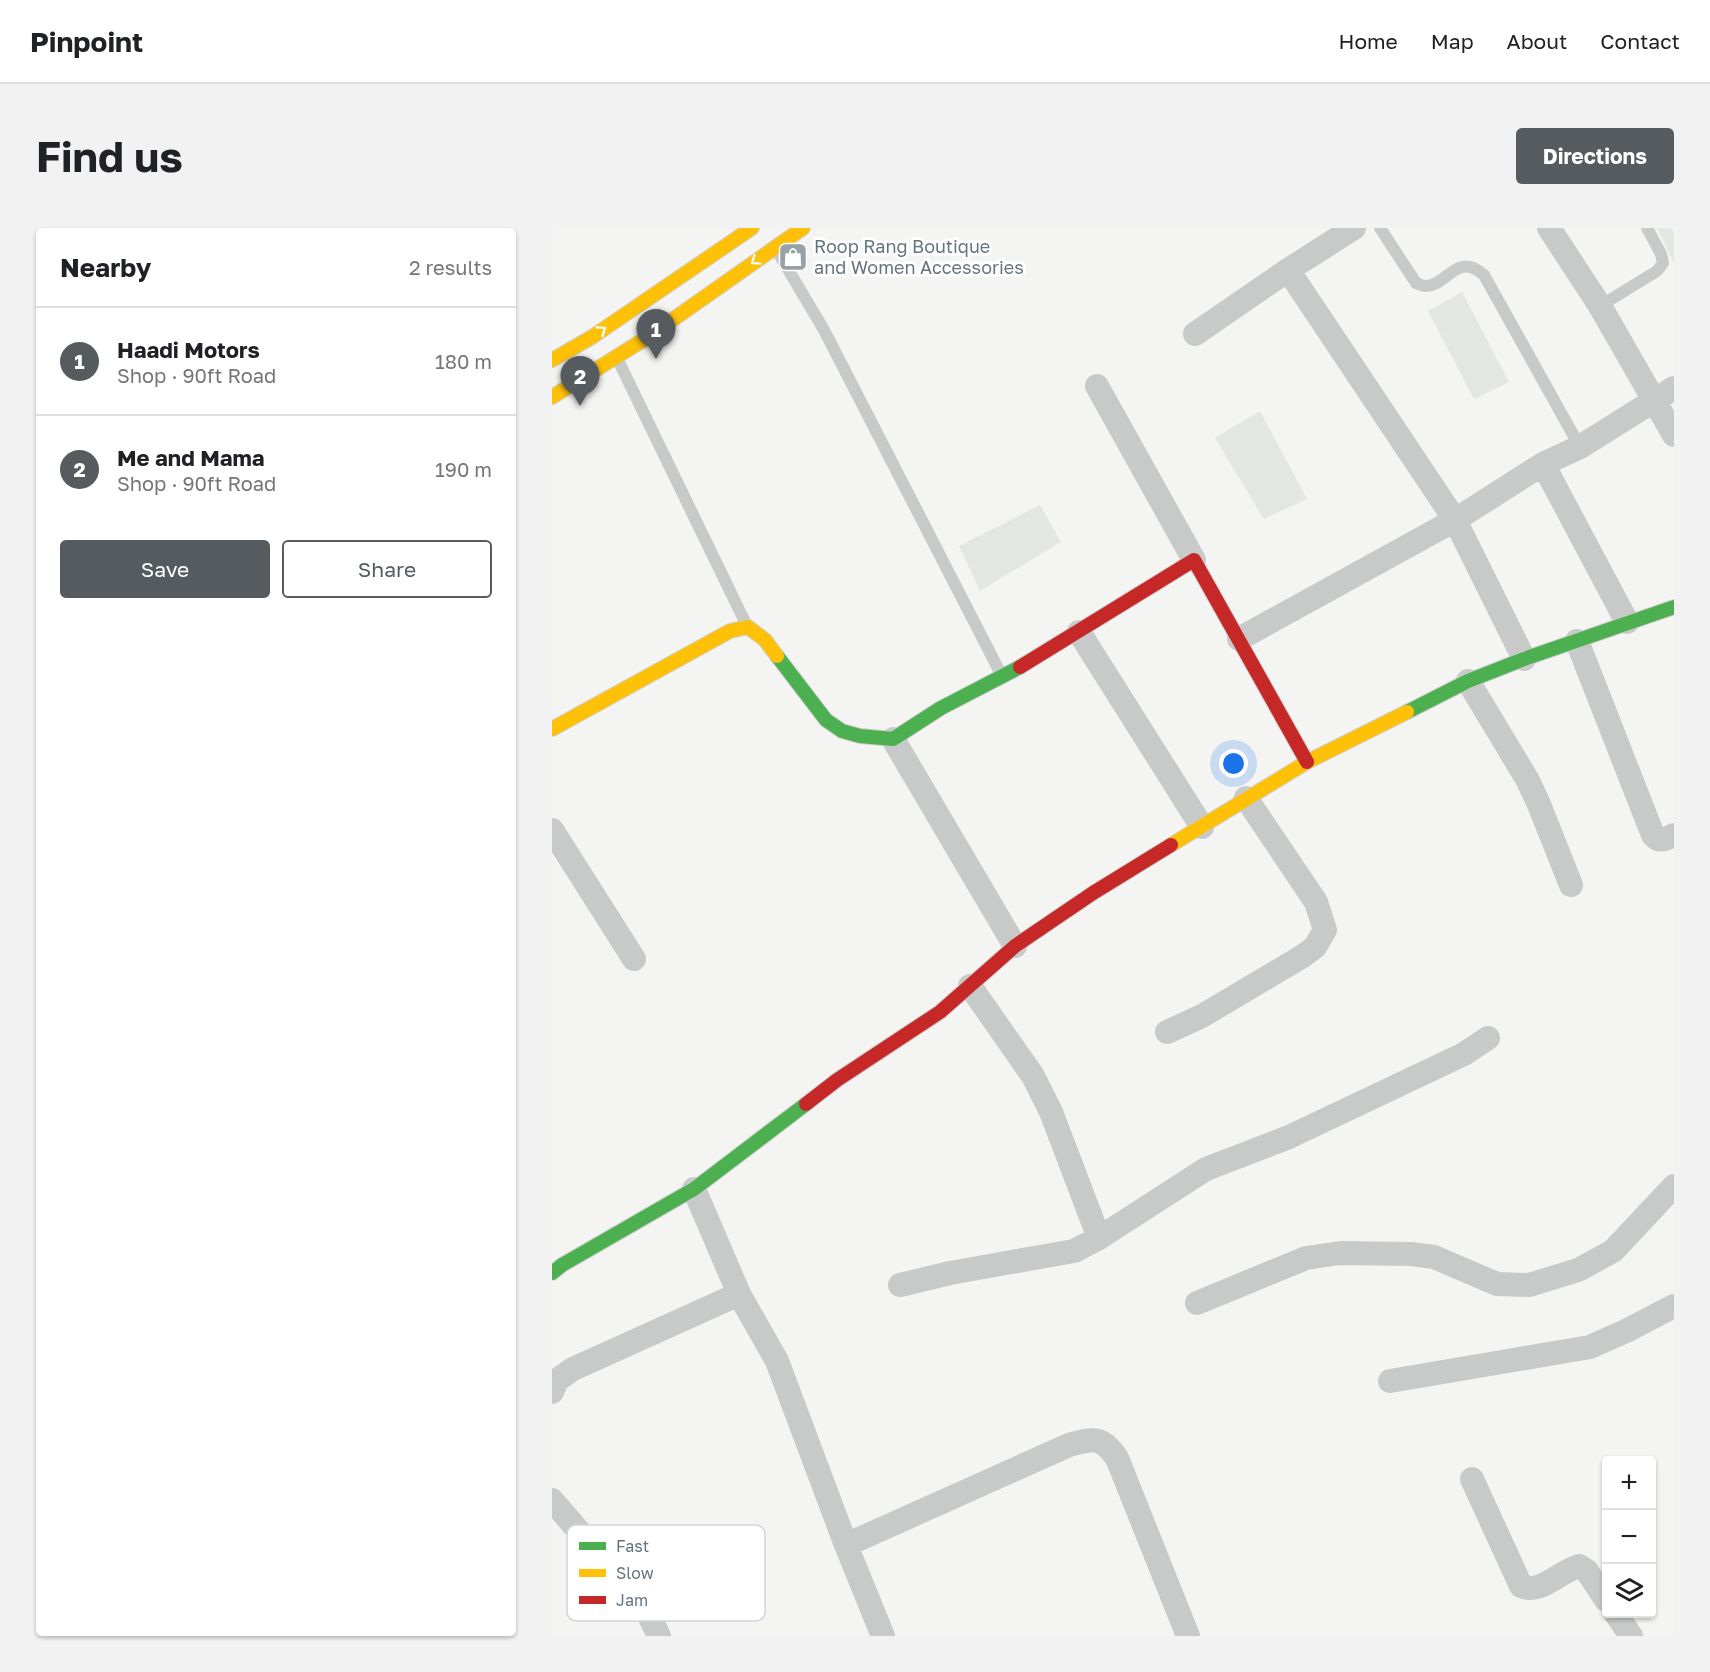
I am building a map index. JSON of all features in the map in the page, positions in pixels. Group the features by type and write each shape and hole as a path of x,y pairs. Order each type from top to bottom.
{"main road":[{"path":"552,360 592,337 752,228"},
{"path":"552,398 617,358 803,228"},
{"path":"552,729 729,631 748,627 765,640 826,720 851,734 893,739 941,708 1003,677 1079,632 1194,560 1307,762"},
{"path":"552,1273 694,1189 837,1080 940,1012 1015,946 1093,893 1246,798 1307,762 1468,681 1524,658 1674,607"}],"street":[{"path":"1195,334 1353,228"},
{"path":"1550,228 1600,306 1664,394 1674,435"},
{"path":"1288,270 1455,520 1524,658"},
{"path":"1098,386 1194,560"},
{"path":"1239,639 1455,520 1543,464 1580,447 1664,394"},
{"path":"1543,464 1627,622"},
{"path":"1079,632 1202,827"},
{"path":"1577,640 1653,835 1657,840 1662,840 1674,835"},
{"path":"1468,681 1527,779 1571,885"},
{"path":"893,739 1015,946"},
{"path":"1167,1032 1202,1016 1303,956 1315,947 1325,930 1316,902 1246,798"},
{"path":"552,830 634,959"},
{"path":"970,986 1033,1076 1051,1112 1099,1238"},
{"path":"900,1285 951,1273 1074,1251 1099,1238 1206,1169 1300,1132 1464,1054 1488,1038"},
{"path":"1197,1303 1306,1258 1340,1253 1411,1254 1434,1257 1497,1284 1529,1285 1578,1270 1613,1251 1674,1186"},
{"path":"694,1189 740,1294 777,1361 883,1636"},
{"path":"552,1392 557,1380 573,1369 740,1294"},
{"path":"1390,1381 1590,1347 1674,1306"},
{"path":"846,1545 1069,1445 1097,1440 1106,1444 1117,1458 1188,1636"},
{"path":"1472,1479 1521,1586 1530,1590 1539,1588 1569,1569 1579,1566 1587,1571 1602,1594"},
{"path":"552,1500 573,1525"},
{"path":"1619,1618 1631,1636"},
{"path":"652,1621 659,1636"}],"lane":[{"path":"1380,228 1416,283 1425,286 1435,283 1456,269 1467,266 1476,268 1484,275 1580,447"},
{"path":"1600,306 1657,271 1663,262 1647,228"},
{"path":"775,247 824,330 1003,677"},
{"path":"617,358 748,627"}],"shaded area":[{"path":"1657,228 1674,228 1674,263"},
{"path":"1462,292 1509,382 1474,399 1428,311"},
{"path":"1260,411 1307,499 1264,519 1215,438"},
{"path":"1040,505 1061,542 980,591 959,546"}],"traffic: fast":[{"path":"1407,712 1468,681 1674,607"},
{"path":"777,656 826,720 842,731 860,736 893,739 941,708 1020,667"},
{"path":"552,1273 694,1189 806,1104"}],"traffic: slow":[{"path":"552,360 592,337 752,228"},
{"path":"552,397 648,337 803,228"},
{"path":"552,729 730,631 748,627 765,640 777,656"},
{"path":"1171,845 1307,762 1407,712"}],"traffic: jam":[{"path":"1020,667 1194,560 1307,762"},
{"path":"806,1104 837,1080 940,1012 1015,946 1093,893 1171,845"}],"place":[{"name":"Roop Rang Boutique and Women Accessories","path":"793,257"},
{"name":"Haadi Motors","path":"656,359"},
{"name":"Me and Mama","path":"580,406"}]}
